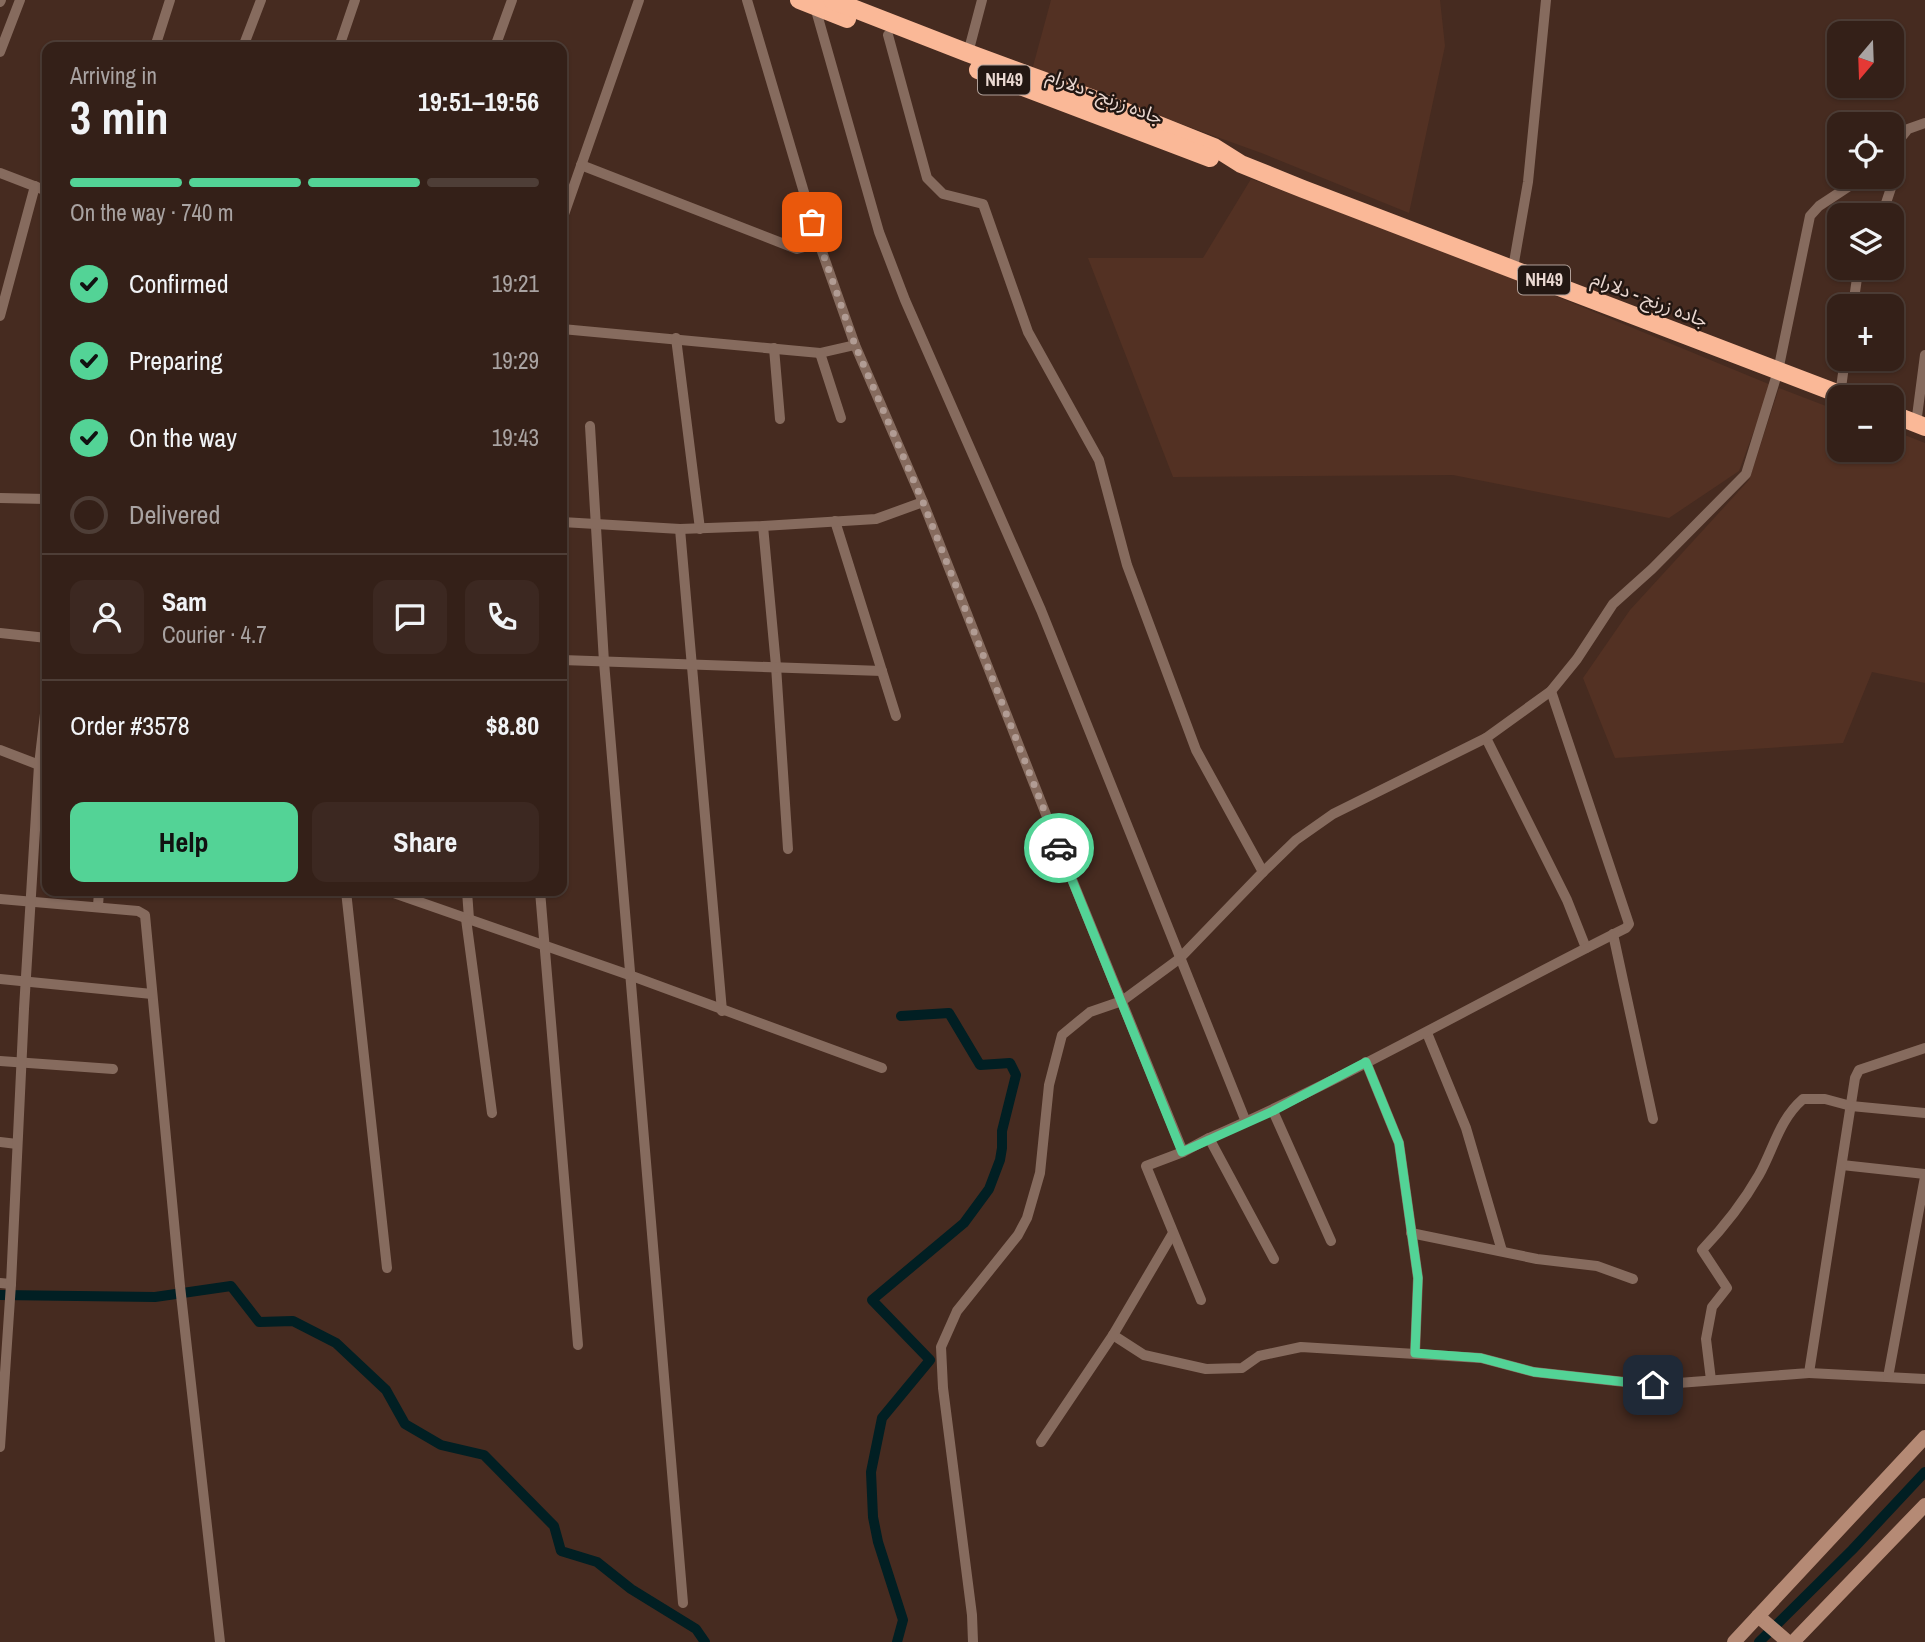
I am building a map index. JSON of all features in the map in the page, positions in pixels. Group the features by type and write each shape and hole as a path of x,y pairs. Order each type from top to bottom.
{"highway":[{"name":"جاده زرنج - دلارام","path":"843,2 1213,147 1241,164"},
{"name":"جاده زرنج - دلارام","path":"807,3 1209,158 1241,164 1827,390"}],"street":[{"path":"0,52 20,0"},
{"path":"157,42 170,0"},
{"path":"245,42 261,0"},
{"path":"341,42 355,0"},
{"path":"497,42 512,0"},
{"path":"567,206 639,0"},
{"path":"747,0 819,243 855,345 923,502 1182,1152"},
{"path":"968,53 982,0"},
{"path":"1513,268 1528,182 1546,0"},
{"path":"807,3 879,232 905,300 1041,610 1246,1122"},
{"path":"888,35 927,178 943,194 983,204 1028,332 1099,460 1127,565 1196,750 1262,872"},
{"path":"1904,134 1908,129 1925,123"},
{"path":"581,165 797,249 819,243"},
{"path":"0,173 42,189"},
{"path":"0,316 36,186"},
{"path":"973,1642 972,1615 943,1388 941,1347 957,1311 1018,1235 1027,1217 1040,1173 1049,1085 1062,1035 1090,1012 1122,1001 1180,959 1296,840 1333,814 1486,738 1551,691 1577,659 1613,604 1652,569 1746,474 1778,371 1810,216 1814,210 1845,189"},
{"path":"567,329 820,353 855,345"},
{"path":"676,338 700,529"},
{"path":"774,348 780,419"},
{"path":"820,353 841,418"},
{"path":"1920,425 1925,355"},
{"path":"590,426 604,662 683,1603"},
{"path":"0,498 42,499"},
{"path":"567,522 680,529 763,526 876,519 923,502"},
{"path":"835,521 896,716"},
{"path":"763,526 776,666 788,849"},
{"path":"680,529 722,1011"},
{"path":"0,633 42,637"},
{"path":"567,660 882,671"},
{"path":"1202,1300 1146,1166 1273,1111 1427,1033 1629,925 1551,691"},
{"path":"1486,738 1567,900 1586,948"},
{"path":"0,750 42,766"},
{"path":"0,1447 26,982 42,778"},
{"path":"98,906 99,896"},
{"path":"347,896 387,1268"},
{"path":"402,896 632,976 882,1069"},
{"path":"467,896 492,1113"},
{"path":"540,896 578,1345"},
{"path":"0,899 98,906 138,911 145,915 180,1286 220,1642"},
{"path":"1614,934 1653,1119"},
{"path":"0,979 152,994"},
{"path":"1427,1033 1466,1128 1502,1251"},
{"path":"1809,1373 1855,1079 1859,1070 1925,1048"},
{"path":"0,1061 113,1069"},
{"path":"1366,1062 1399,1143 1418,1278 1415,1353"},
{"path":"1712,1380 1706,1339 1712,1307 1727,1288 1702,1250 1730,1220 1760,1174 1789,1112 1803,1099 1825,1099 1851,1105 1925,1113"},
{"path":"1273,1111 1331,1241"},
{"path":"1209,1138 1274,1259"},
{"path":"0,1142 17,1144"},
{"path":"1842,1166 1925,1176 1888,1377"},
{"path":"1041,1442 1113,1335 1173,1233"},
{"path":"1410,1233 1537,1259 1597,1266 1633,1279"},
{"path":"0,1283 11,1284"},
{"path":"1113,1335 1144,1355 1206,1369 1242,1368 1259,1356 1301,1347 1481,1358 1534,1372 1653,1385 1809,1373 1925,1379"},
{"path":"1734,1642 1924,1439"},
{"path":"1758,1616 1790,1642 1925,1504"}],"shaded area":[{"path":"1051,0 1440,0 1445,46 1409,213 1264,154 1032,70"},
{"path":"1251,179 1473,262 1771,385 1739,471 1669,518 1453,475 1173,477 1088,258 1203,258"},
{"path":"1779,388 1827,406 1827,462 1904,462 1904,435 1925,443 1925,683 1872,672 1843,743 1615,758 1583,678 1630,610 1749,480"}],"waterway":[{"path":"897,1642 903,1620 878,1542 873,1517 871,1472 882,1418 930,1360 872,1300 964,1223 989,1189 1000,1160 1002,1131 1016,1075 1010,1063 980,1065 949,1013 901,1016"},
{"path":"0,1295 155,1297 231,1286 259,1322 293,1321 336,1343 386,1390 405,1424 441,1445 484,1455 554,1526 561,1551 597,1562 631,1589 696,1629 705,1642"},
{"path":"1759,1642 1852,1550 1925,1472"}],"way so far":[{"path":"812,222 855,345 923,502 1059,848"}],"route":[{"path":"1059,848 1182,1152 1273,1111 1366,1062 1399,1143 1418,1278 1415,1353 1481,1358 1534,1372 1653,1385"}]}
